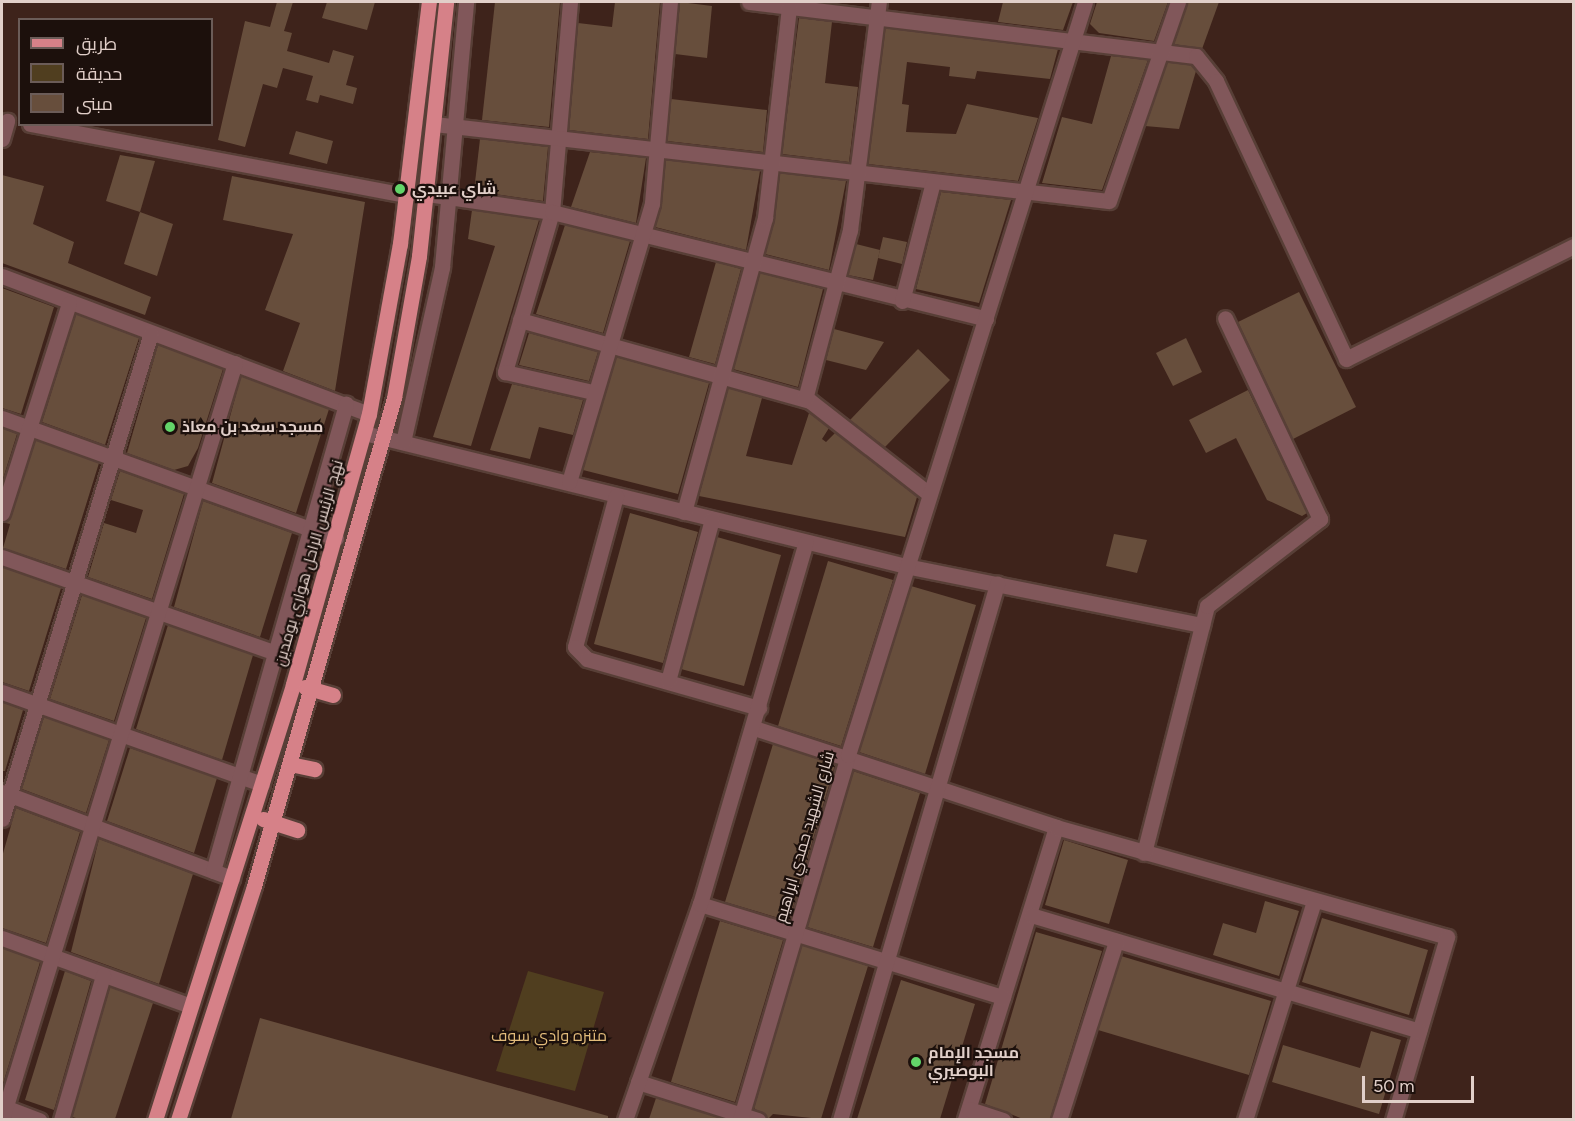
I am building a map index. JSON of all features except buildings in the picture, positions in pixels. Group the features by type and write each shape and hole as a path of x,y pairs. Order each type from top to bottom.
{"main road":[{"name":"نهج الرئيس الراحل هواري بومدين","path":"155,1119 188,1005 232,878 293,684 336,538 369,414 407,195 429,2"},
{"path":"178,1119 290,764 384,437 427,194 446,2"},
{"path":"293,684 333,695"},
{"path":"290,764 314,769"},
{"path":"252,816 297,830"}],"street":[{"path":"403,442 427,348 450,198 466,2"},
{"path":"570,2 552,212 505,372 593,392"},
{"path":"568,482 593,392 644,238 658,168 656,151 670,2"},
{"path":"749,2 789,6 878,8 1073,39 1162,49 1205,61 1346,359 1574,246"},
{"name":"شارع الشهيد حمدي ابراهيم","path":"741,1117 906,566 1085,2"},
{"path":"434,124 558,137 855,175 1109,201 1178,2"},
{"path":"684,512 750,263 765,218 773,164 789,6"},
{"path":"805,399 850,230 855,175 878,8"},
{"path":"2,139 9,121"},
{"path":"41,126 407,195"},
{"path":"902,302 933,182"},
{"path":"427,194 552,212 644,238 902,302 986,319"},
{"path":"2,276 369,414"},
{"path":"2,513 69,303"},
{"path":"1144,853 1207,606 1220,592 1320,519 1225,318"},
{"path":"520,321 805,399 844,423 929,495"},
{"path":"2,819 5,793 37,704 72,583 151,333"},
{"path":"39,1119 3,1111 54,957 236,363"},
{"path":"213,871 346,404"},
{"path":"2,418 312,526 336,538"},
{"path":"364,433 906,566 1202,625"},
{"path":"616,496 576,647 587,659 759,708"},
{"path":"668,681 712,519"},
{"path":"625,1119 700,904 754,728 806,542"},
{"path":"2,557 299,661"},
{"path":"840,1119 997,584"},
{"path":"2,692 262,784"},
{"path":"754,728 848,755 1056,827 1447,937 1393,1119"},
{"path":"5,793 232,878"},
{"path":"1003,1119 967,1114 1031,915 1056,827"},
{"path":"1245,1119 1314,901"},
{"path":"700,904 1003,997"},
{"path":"1031,915 1419,1031"},
{"path":"2,938 188,1005"},
{"path":"1059,1119 1116,941"},
{"path":"61,1119 103,975"},
{"path":"638,1082 741,1117 758,1119"}],"green space":[{"name":"متنزه وادي سوف","path":"528,971 604,992 575,1091 496,1071"}],"place":[{"name":"شاي عبيدي","path":"400,189"},
{"name":"مسجد سعد بن معاذ","path":"170,427"},
{"name":"مسجد الإمام البوصيري","path":"916,1062"}]}
